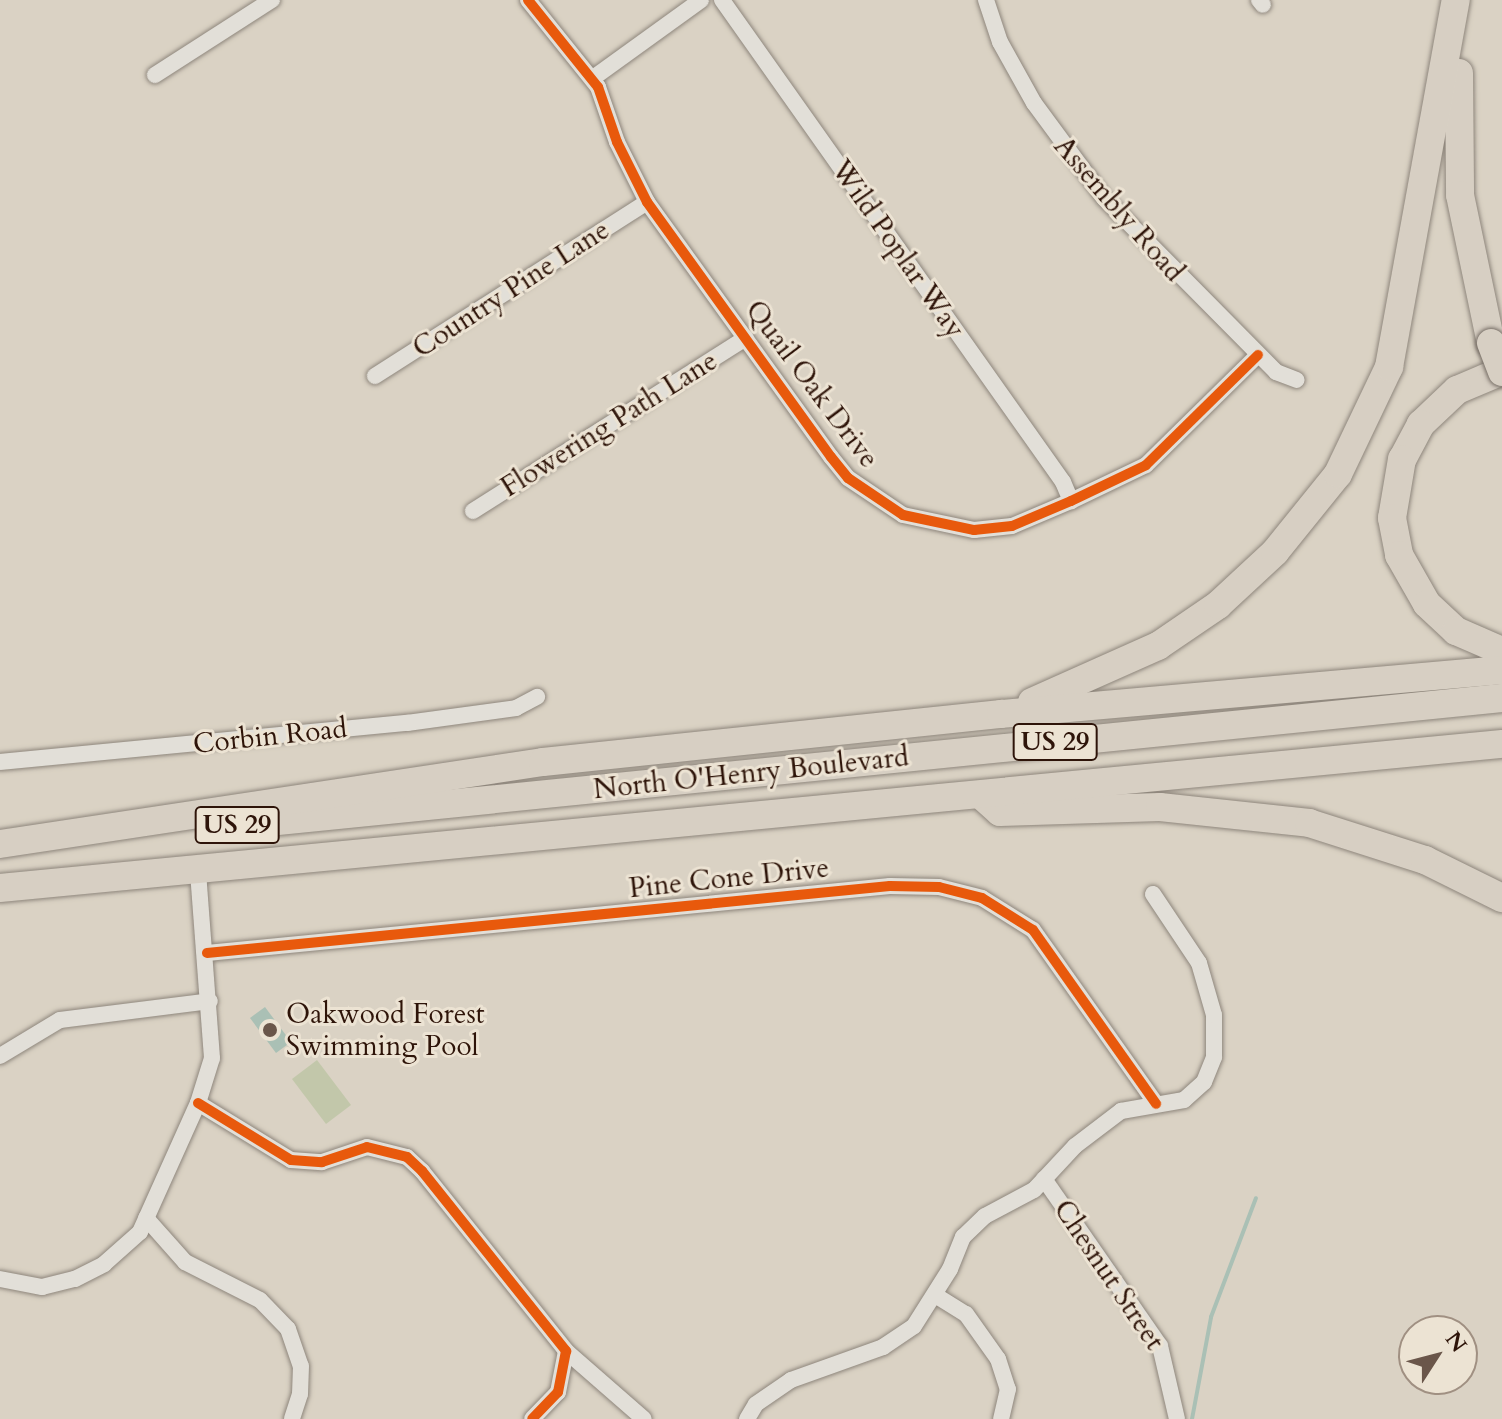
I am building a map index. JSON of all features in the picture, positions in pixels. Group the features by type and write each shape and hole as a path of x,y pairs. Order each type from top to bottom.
{"highway":[{"path":"1001,714 1080,684 1190,625 1275,552 1338,474 1389,367 1456,0"},
{"path":"1466,0 1458,86 1460,195 1491,343 1502,372 1457,390 1421,424 1399,468 1392,518 1406,573 1427,604 1456,631 1502,651"},
{"path":"0,847 543,762 1001,714 1502,670"},
{"name":"North O'Henry Boulevard","path":"0,847 1502,698"},
{"name":"North O'Henry Boulevard","path":"0,888 1502,744"},
{"path":"981,795 1000,812 1160,807 1309,823 1425,860 1502,898"}],"street":[{"path":"155,75 272,0"},
{"name":"Quail Oak Drive","path":"528,0 593,78 647,202 746,338 848,478 903,515 974,530 1012,526 1071,501 1146,465 1258,355"},
{"path":"593,78 701,0"},
{"name":"Wild Poplar Way","path":"722,0 1063,482 1071,501"},
{"name":"Assembly Road","path":"986,0 1008,59 1064,148 1134,232 1258,355 1283,377 1297,380"},
{"name":"Country Pine Lane","path":"375,376 647,202"},
{"name":"Flowering Path Lane","path":"473,511 746,338"},
{"name":"Corbin Road","path":"0,762 407,723 516,708 537,697"},
{"path":"0,1279 42,1287 75,1279 121,1251 146,1218 198,1103 212,1058 207,953 198,871"},
{"name":"Pine Cone Drive","path":"207,953 890,886 939,887 982,898 1033,930 1156,1104"},
{"name":"Chesnut Street","path":"747,1419 756,1404 791,1380 883,1347 914,1326 935,1295 963,1237 985,1216 1034,1190 1075,1146 1121,1111 1184,1100 1204,1082 1214,1057 1214,1015 1199,963 1153,894"},
{"path":"0,1056 60,1020 210,1001"},
{"path":"198,1103 291,1160 322,1162 367,1147 407,1157 524,1304 566,1351 644,1419"},
{"name":"Chesnut Street","path":"1044,1179 1160,1346 1177,1419"},
{"path":"146,1218 185,1262 260,1300 288,1329 301,1366 293,1419"},
{"path":"935,1295 966,1314 998,1359 1008,1389 1001,1419"},
{"path":"532,1419 558,1392 566,1351"}],"shaded area":[{"name":"Oakwood Forest Swimming Pool","path":"265,1007 291,1042 276,1053 250,1018"},
{"path":"317,1060 351,1105 326,1124 292,1079"}],"waterway":[{"path":"1192,1419 1211,1317 1256,1198"}],"cycle path":[{"path":"528,0 598,87 617,142 647,202 831,457 848,478 903,515 974,530 1012,526 1071,501 1146,465 1258,355"},
{"path":"207,953 890,886 939,887 982,898 1033,930 1156,1104"},
{"path":"198,1103 291,1160 322,1162 367,1147 407,1157 422,1171 566,1351 558,1392 532,1419"}],"place":[{"name":"Oakwood Forest Swimming Pool","path":"270,1030"}]}
